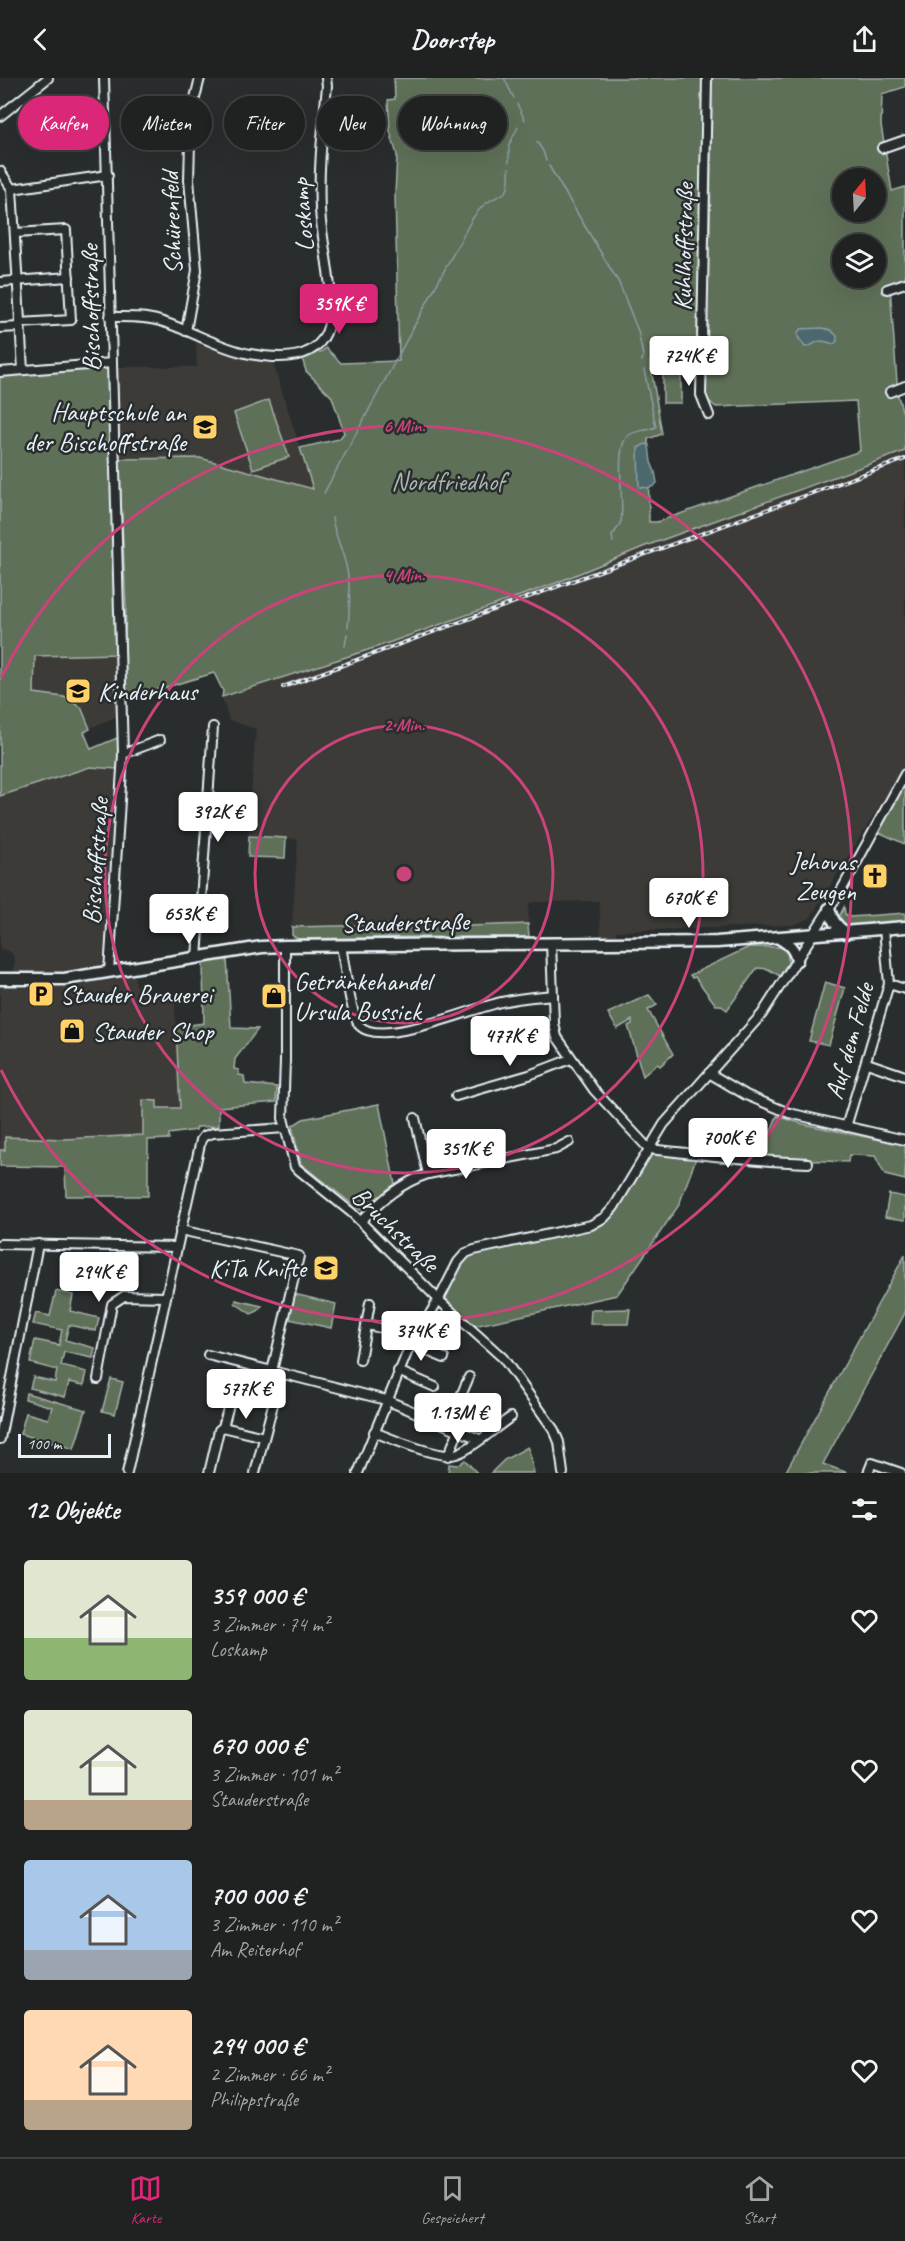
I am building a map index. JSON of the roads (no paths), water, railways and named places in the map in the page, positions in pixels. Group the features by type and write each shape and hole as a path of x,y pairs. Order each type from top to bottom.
{"main road":[{"path":"829,909 837,927 846,933"},
{"name":"Stauderstraße","path":"0,980 48,980 262,947 690,943 813,936 905,927"},
{"path":"779,938 790,945 797,960"}],"street":[{"path":"0,116 48,78"},
{"name":"Bischoffstraße","path":"105,78 123,754 109,972"},
{"name":"Schürenfeld","path":"186,332 197,270 189,180 194,102 200,78"},
{"name":"Loskamp","path":"110,317 152,319 238,351 275,357 298,355 318,344 328,328 332,305 320,209 321,143 326,78"},
{"name":"Kuhlhoffstraße","path":"707,78 701,395 709,415"},
{"path":"882,148 905,140"},
{"path":"0,171 12,189 23,370"},
{"path":"12,189 108,175"},
{"path":"0,328 71,320 66,230 15,233"},
{"path":"0,282 69,277"},
{"path":"887,289 905,283"},
{"path":"0,372 112,363"},
{"path":"890,392 905,386"},
{"path":"197,958 213,727"},
{"path":"123,754 160,740"},
{"path":"358,1473 398,1371 458,1262 470,1251 575,1230 605,1217 614,1207 664,1124 762,1014 813,936 905,774"},
{"name":"Auf dem Felde","path":"846,1128 889,984 884,929"},
{"path":"551,943 555,1031 571,1059 594,1090 649,1149 758,1161 808,1163"},
{"path":"341,945 354,1017 361,1028 371,1032 428,1026 493,1004 553,995"},
{"name":"Bruchstraße","path":"285,946 285,1061 282,1105 295,1167 361,1221 512,1368 560,1442 563,1473"},
{"path":"889,984 905,989"},
{"path":"456,1096 529,1075 571,1059"},
{"path":"867,1063 905,1076"},
{"path":"709,1073 746,1095 777,1108 846,1128 905,1140"},
{"path":"415,1118 428,1174"},
{"path":"127,1473 176,1247 204,1136 285,1128"},
{"path":"361,1221 396,1188 428,1174 556,1149 569,1142"},
{"path":"180,1230 299,1256 255,1473"},
{"path":"0,1244 176,1247"},
{"path":"0,1439 38,1244"},
{"path":"98,1379 112,1304 124,1296 165,1297"},
{"path":"360,1360 370,1303"},
{"path":"367,1325 395,1331 444,1358"},
{"path":"208,1355 386,1400 479,1439"},
{"path":"398,1371 435,1387"},
{"path":"448,1426 469,1377"},
{"path":"209,1473 219,1430 223,1427 231,1396"},
{"path":"374,1432 448,1456 456,1454 511,1417"},
{"path":"223,1427 264,1437"},
{"path":"448,1456 459,1430"},
{"path":"868,1473 872,1463 901,1473"}],"water":[{"path":"801,329 831,330 837,336 834,344 821,341 805,347 798,337"},
{"path":"645,444 649,445 657,483 649,488 639,487 638,448"}],"waterway":[{"path":"504,78 514,98"},
{"path":"517,104 525,120"},
{"path":"509,162 509,145 518,127"},
{"path":"537,142 546,161"},
{"path":"549,166 619,283 638,331 642,361"},
{"path":"324,493 472,219 485,204 507,189 509,168"},
{"path":"613,542 612,536 621,521 622,512 620,462 624,441 632,433 656,427 644,370"},
{"path":"332,518 348,575 348,627"},
{"path":"345,646 347,634"}],"railway":[{"path":"283,687 905,459"}],"place":[{"name":"Hauptschule an der Bischoffstraße","path":"205,427"},
{"name":"Kinderhaus","path":"78,691"},
{"name":"Jehovas Zeugen","path":"875,876"},
{"name":"Stauder Brauerei","path":"41,994"},
{"name":"Getränkehandel Ursula Bussick","path":"274,996"},
{"name":"Stauder Shop","path":"72,1031"},
{"name":"KiTa Knifte","path":"326,1268"}],"park label":[{"name":"Nordfriedhof","path":"448,481"}]}
